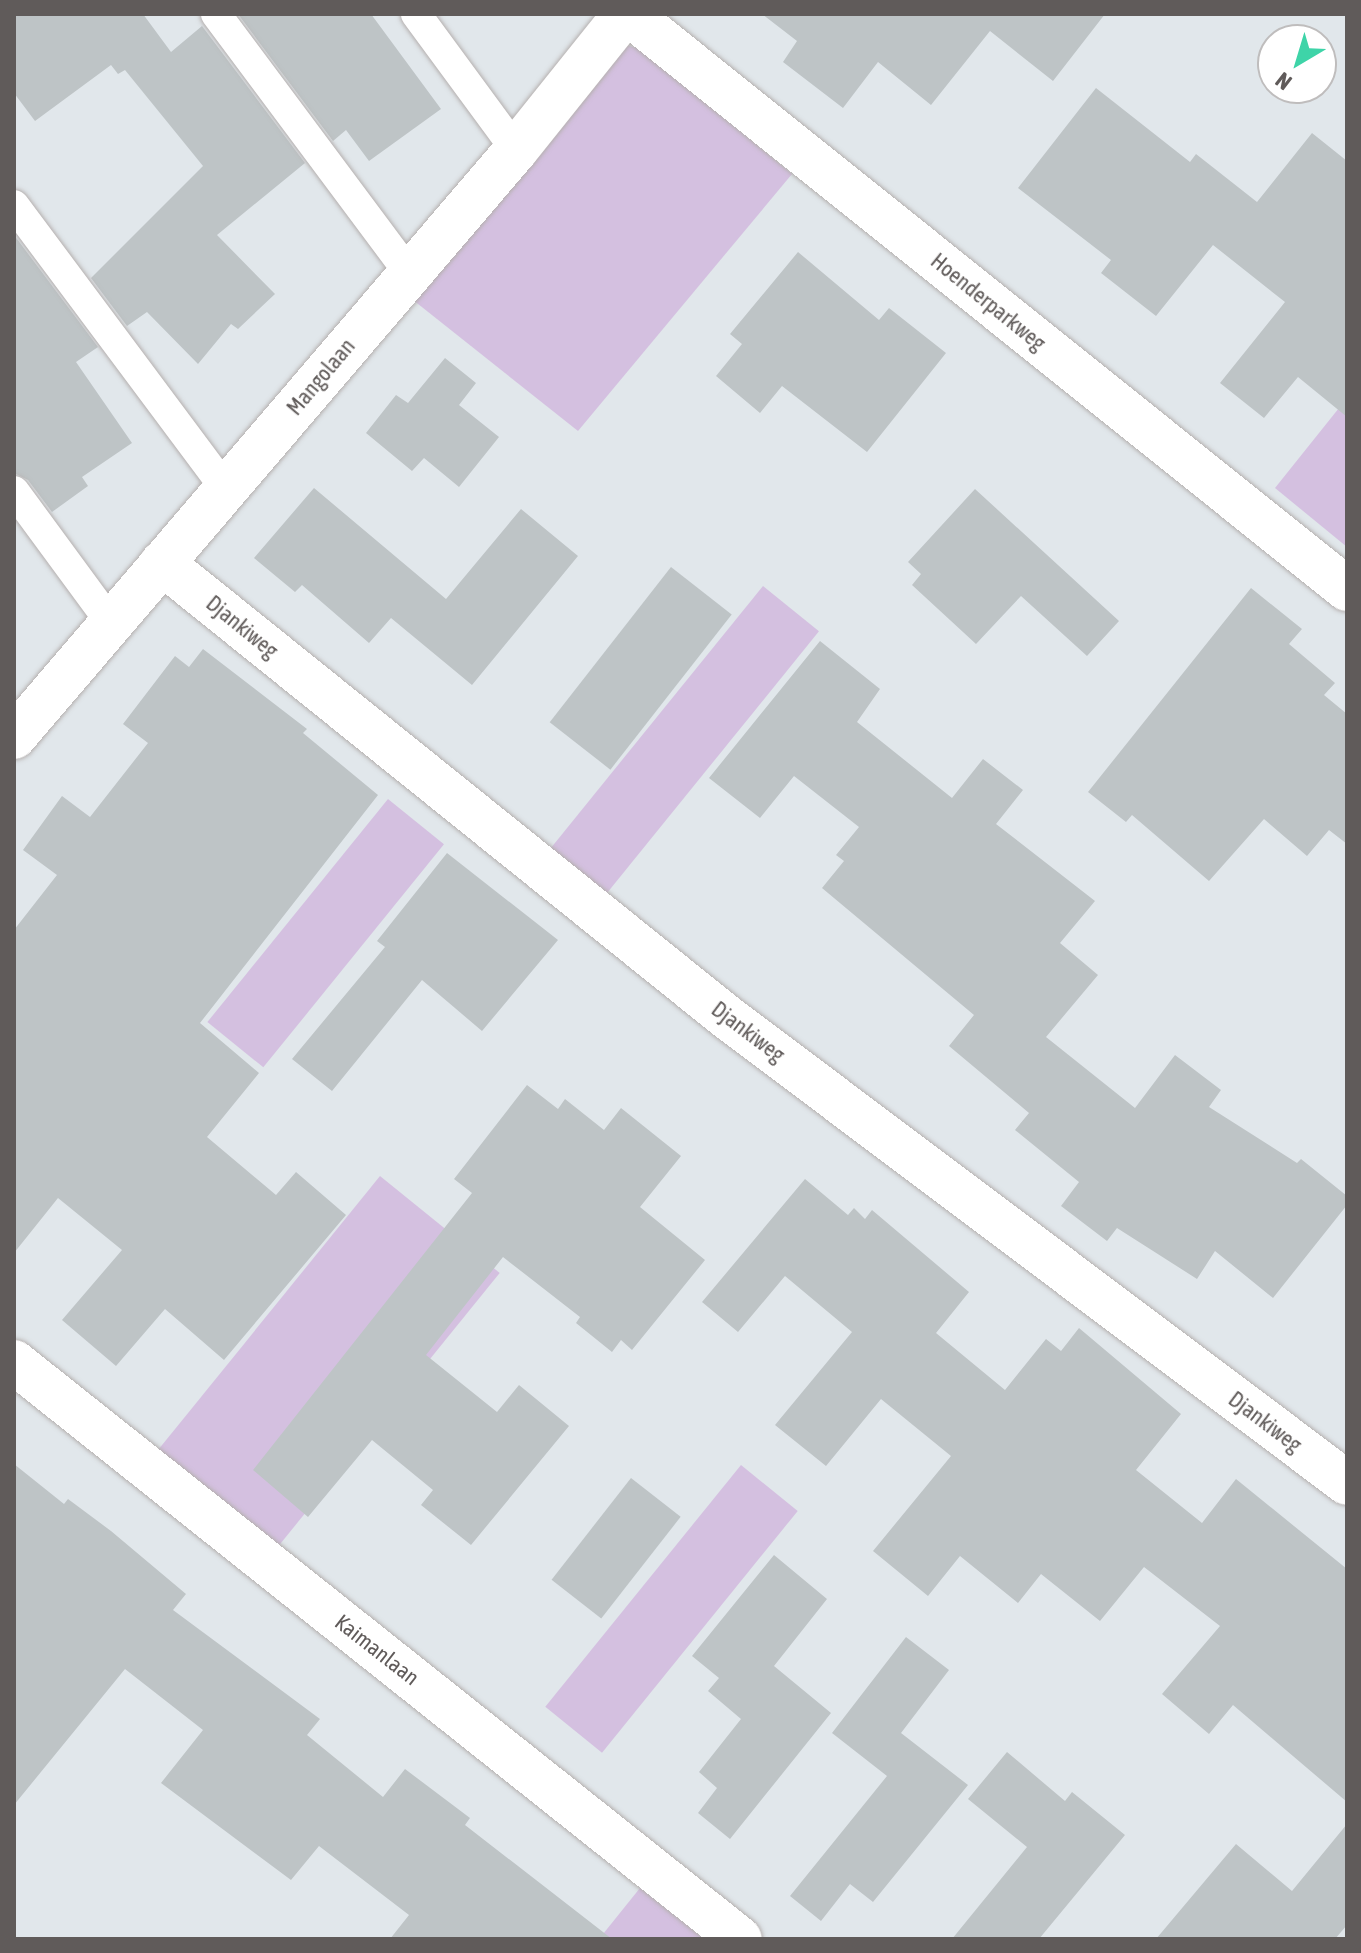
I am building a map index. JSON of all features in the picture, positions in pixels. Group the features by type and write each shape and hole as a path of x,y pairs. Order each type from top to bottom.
{"street":[{"name":"Mangolaan","path":"14,737 516,150 627,14"},
{"name":"Hoenderparkweg","path":"627,14 1347,589"},
{"name":"Djankiweg","path":"162,563 728,1018 1347,1483"},
{"name":"Kaimanlaan","path":"14,1362 740,1939"}],"lane":[{"path":"216,14 409,273"},
{"path":"416,14 516,150"},
{"path":"14,205 226,489"},
{"path":"14,491 111,623"}],"shaded area":[{"path":"626,45 640,49 792,174 578,431 408,296"},
{"path":"1347,398 1347,547 1275,488"},
{"path":"763,586 819,631 606,894 550,849"},
{"path":"388,799 444,844 263,1067 207,1022"},
{"path":"380,1176 500,1273 277,1548 157,1451"},
{"path":"741,1465 798,1511 602,1753 545,1707"},
{"path":"640,1888 704,1939 599,1939"}],"building":[{"path":"14,14 143,14 171,52 202,26 305,163 217,235 275,294 238,329 231,324 198,364 147,312 127,326 91,278 203,166 125,70 118,74 111,65 35,121 14,93"},
{"path":"238,14 371,14 441,109 369,161 346,130 333,141"},
{"path":"762,14 1105,14 1053,81 990,31 931,105 878,62 843,108 783,62 797,41"},
{"path":"1096,88 1190,162 1196,154 1257,202 1312,133 1347,161 1347,417 1298,377 1264,418 1220,383 1285,302 1213,245 1156,316 1101,273 1111,260 1018,188"},
{"path":"14,235 98,347 76,362 132,443 82,477 88,486 52,512 28,480 14,473"},
{"path":"798,252 879,320 889,308 946,353 867,452 782,386 760,413 716,376 742,344 730,334"},
{"path":"445,358 476,383 459,405 499,437 459,487 424,458 412,471 366,433 396,395 408,403"},
{"path":"314,488 446,599 521,509 578,556 472,685 391,618 369,643 302,585 295,592 254,558"},
{"path":"975,489 1119,621 1087,656 1021,596 976,644 912,585 921,574 908,562"},
{"path":"671,567 732,614 610,770 550,722"},
{"path":"1251,588 1302,629 1289,644 1335,683 1324,695 1347,714 1347,844 1329,830 1307,856 1264,819 1209,881 1132,815 1126,822 1088,792"},
{"path":"820,641 880,689 857,722 952,798 983,759 1023,790 996,824 1095,901 1060,943 1098,975 1046,1037 1135,1108 1175,1055 1221,1090 1209,1107 1297,1163 1301,1159 1347,1196 1347,1205 1273,1298 1215,1251 1197,1279 1117,1228 1107,1241 1061,1206 1079,1182 1015,1130 1029,1113 949,1046 974,1015 822,888 844,861 836,855 859,827 794,776 760,818 709,778"},
{"path":"203,649 307,729 303,733 378,795 200,1023 259,1073 207,1137 276,1195 296,1172 346,1215 224,1360 165,1309 116,1366 62,1320 122,1250 58,1198 14,1253 14,930 57,875 23,850 62,796 90,817 148,743 123,724 175,656 189,667"},
{"path":"447,853 558,940 482,1031 422,980 332,1091 292,1059 385,947 377,941"},
{"path":"527,1085 558,1109 565,1099 604,1130 621,1108 681,1156 640,1207 705,1260 632,1350 621,1340 612,1352 576,1323 580,1317 503,1257 426,1355 497,1412 519,1385 569,1426 471,1545 421,1505 433,1490 372,1440 308,1517 253,1470 472,1193 454,1179"},
{"path":"805,1179 848,1215 854,1208 865,1219 872,1210 969,1292 936,1333 1005,1390 1046,1339 1061,1351 1079,1328 1181,1414 1136,1470 1202,1523 1236,1479 1347,1569 1347,1802 1233,1705 1209,1734 1162,1694 1220,1626 1144,1567 1100,1621 1041,1574 1018,1603 960,1556 928,1596 873,1551 951,1456 881,1399 826,1466 775,1425 852,1332 785,1276 738,1332 702,1302"},
{"path":"14,1464 64,1504 68,1499 111,1531 186,1594 173,1610 320,1719 307,1735 383,1797 405,1769 470,1818 465,1825 612,1939 390,1939 409,1915 319,1846 291,1880 161,1783 203,1730 125,1669 14,1805"},
{"path":"631,1478 681,1517 601,1618 552,1580"},
{"path":"774,1555 827,1599 774,1666 831,1713 730,1839 698,1813 717,1788 699,1772 741,1719 708,1691 719,1678 692,1656"},
{"path":"906,1637 949,1670 901,1733 968,1785 873,1902 850,1884 821,1921 790,1896 887,1776 832,1733"},
{"path":"1007,1752 1065,1801 1072,1792 1125,1835 1039,1939 952,1939 1027,1847 968,1799"},
{"path":"1347,1824 1347,1925 1335,1939 1156,1939 1236,1844 1292,1891"}]}
